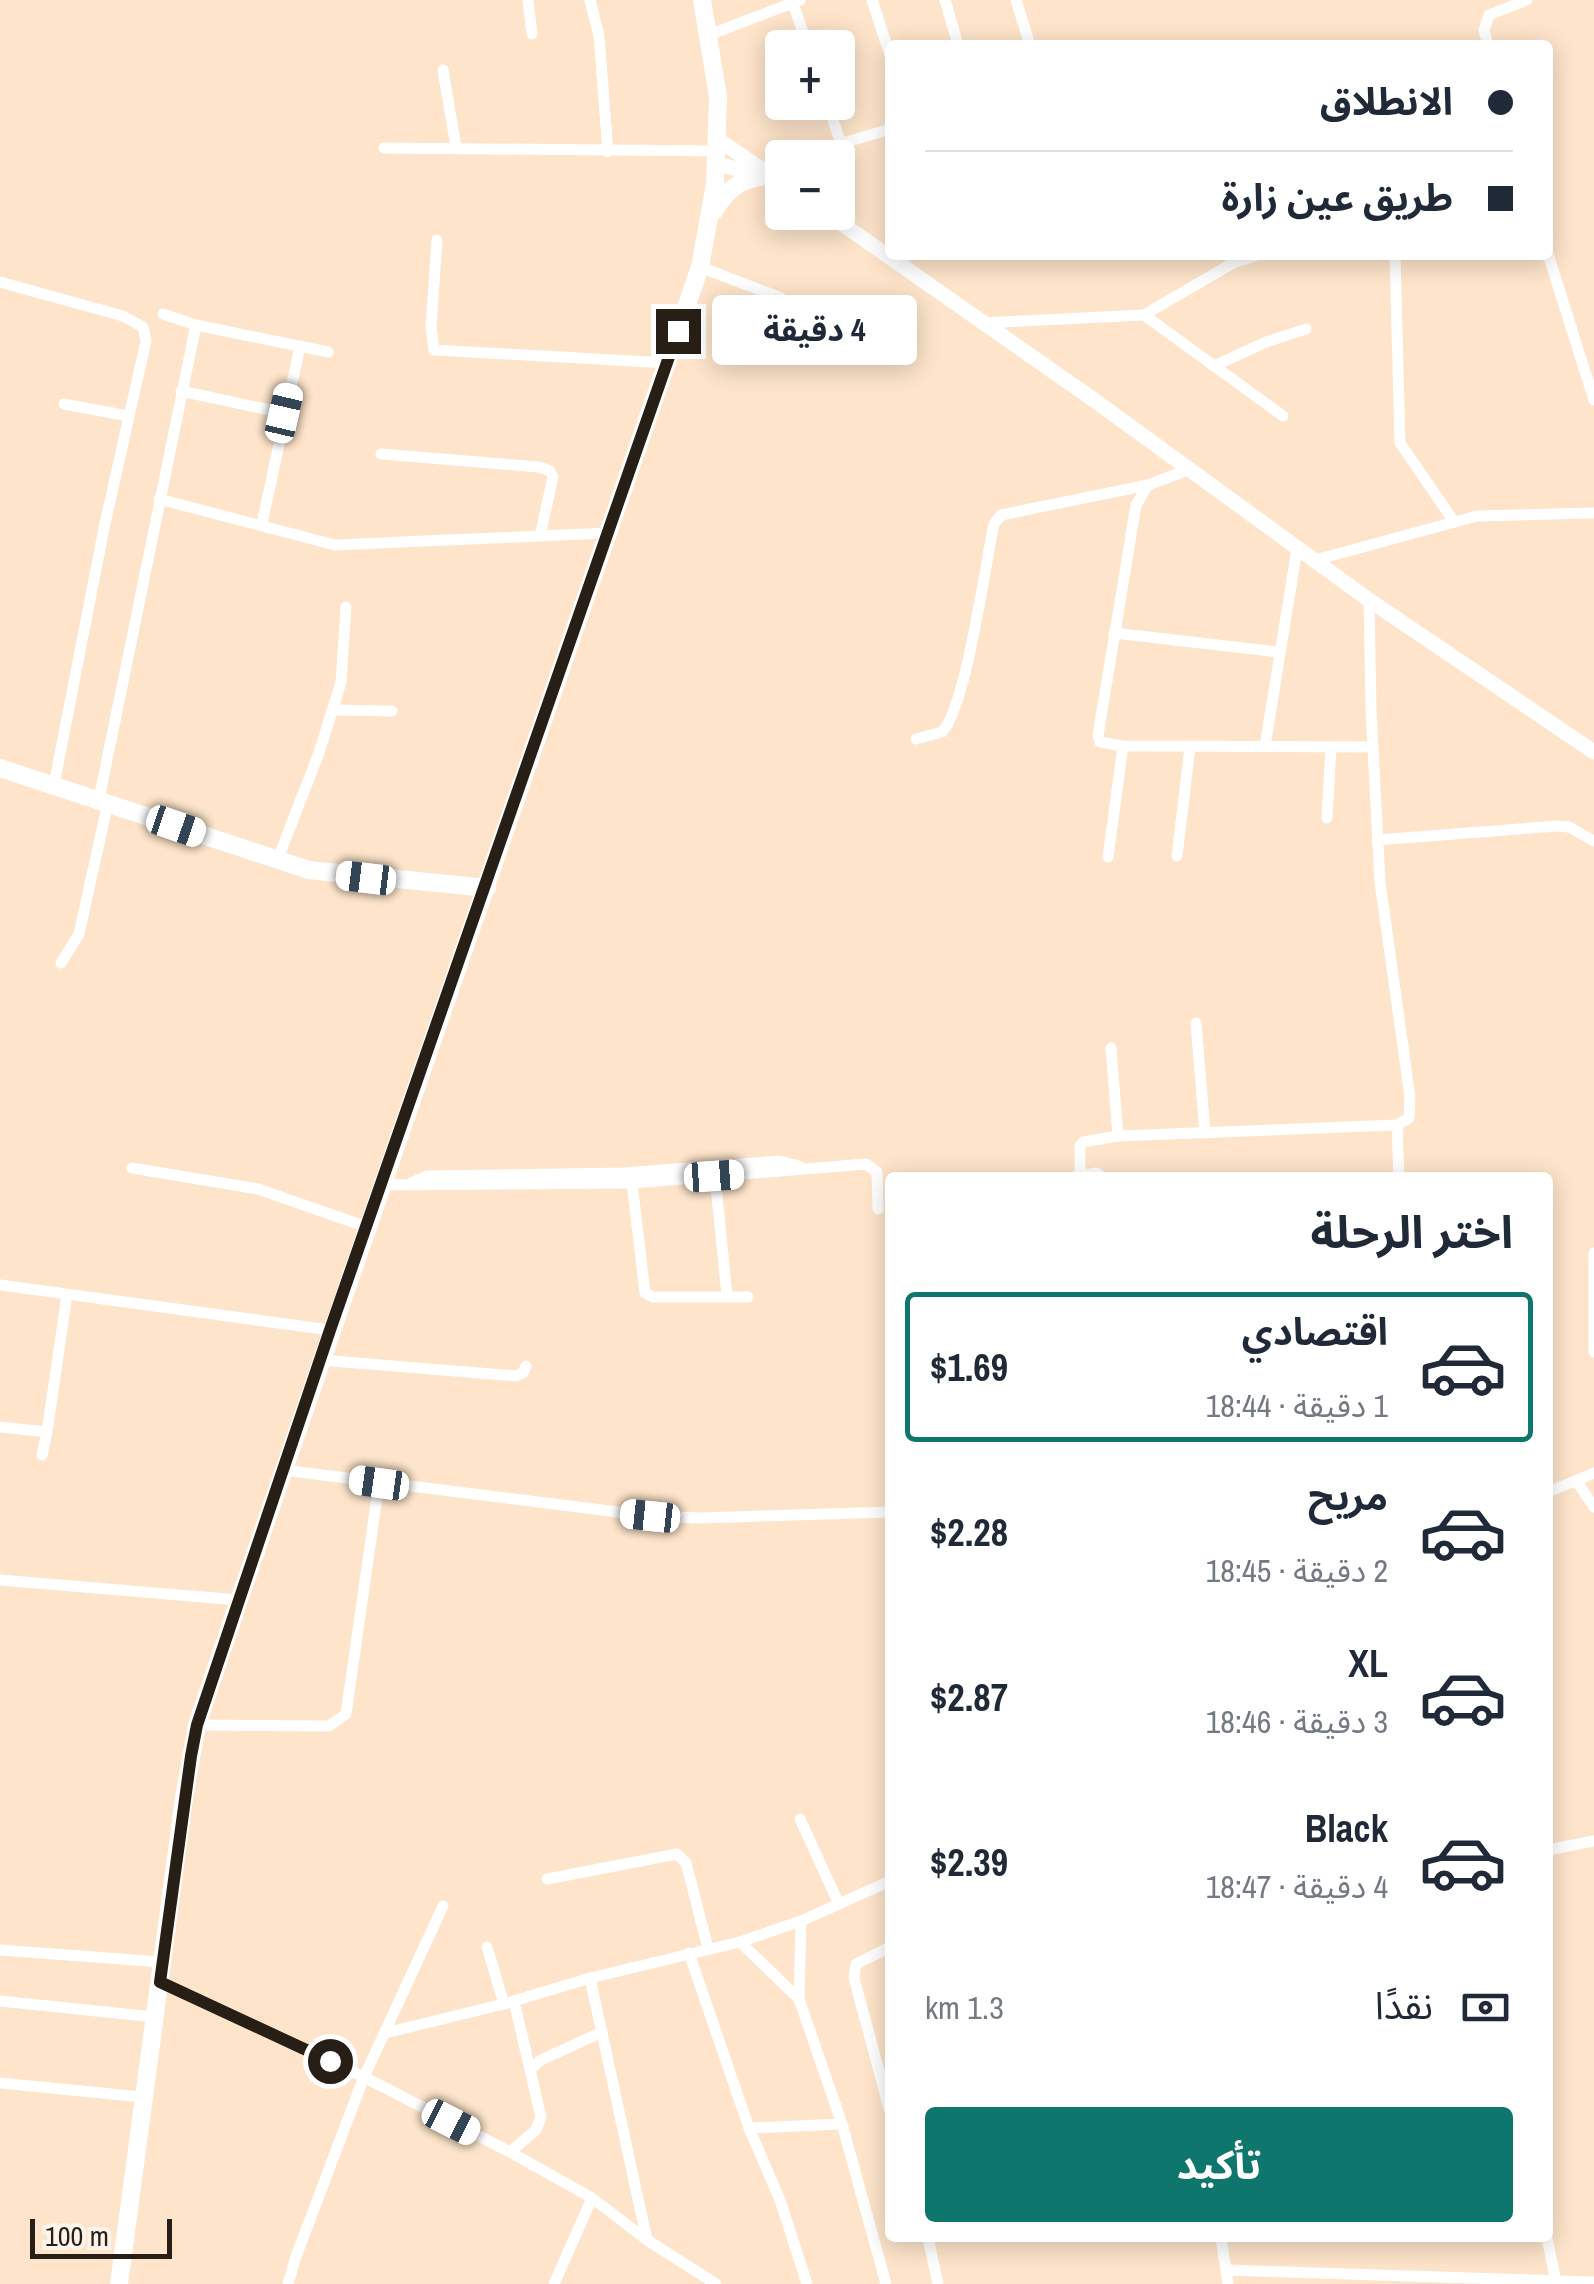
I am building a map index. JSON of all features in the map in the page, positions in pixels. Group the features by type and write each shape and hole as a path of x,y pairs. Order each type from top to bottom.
{"main road":[{"path":"119,2284 142,2097 197,1725 330,1330 700,267 710,220 718,98 702,0"},
{"path":"710,220 730,188 744,180 765,177"},
{"path":"0,768 277,860 332,874 487,888"}],"street":[{"path":"528,0 532,34"},
{"path":"590,0 599,36 608,152"},
{"path":"872,0 885,40"},
{"path":"944,0 956,40"},
{"path":"1016,0 1028,40"},
{"path":"1487,40 1484,30 1489,15 1527,0"},
{"path":"708,35 797,1 804,30"},
{"path":"443,70 456,147"},
{"path":"854,140 885,131"},
{"path":"384,148 717,151 765,173"},
{"path":"717,151 765,173"},
{"path":"850,230 885,255"},
{"path":"437,240 431,327 434,350 668,363"},
{"path":"892,260 1369,600 1594,752"},
{"path":"982,323 1144,315 1229,260"},
{"path":"1395,260 1400,443 1453,520"},
{"path":"1550,260 1594,400"},
{"path":"700,267 780,298"},
{"path":"0,282 123,316 142,327 146,341 54,784"},
{"path":"163,314 328,352"},
{"path":"1144,315 1283,416"},
{"path":"61,963 79,934 196,324"},
{"path":"1214,366 1306,329"},
{"path":"262,524 300,346"},
{"path":"181,391 284,413"},
{"path":"64,404 128,416"},
{"path":"381,454 524,464 550,470 553,477 540,536"},
{"path":"916,739 942,732 949,724 968,659 994,524 1001,515 1148,484 1190,469"},
{"path":"1148,484 1136,505 1114,633 1098,735 1106,745 1373,747"},
{"path":"160,499 334,545 609,533"},
{"path":"1316,560 1453,520 1507,513 1594,513"},
{"path":"1265,746 1297,549"},
{"path":"1075,1172 1083,1142 1118,1136 1397,1125 1409,1118 1377,840 1369,600"},
{"path":"277,860 344,667 346,607"},
{"path":"1114,633 1278,652"},
{"path":"332,710 392,710"},
{"path":"1108,858 1122,746"},
{"path":"1177,856 1190,747"},
{"path":"1327,818 1330,747"},
{"path":"1377,840 1557,826 1569,827 1594,840"},
{"path":"1196,1024 1205,1133"},
{"path":"1111,1048 1118,1136"},
{"path":"1397,1125 1399,1172"},
{"path":"408,1186 428,1176 624,1173 779,1161 805,1169"},
{"path":"382,1186 632,1183 872,1166 877,1172 878,1209"},
{"path":"132,1168 258,1189 366,1227"},
{"path":"714,1176 727,1295"},
{"path":"632,1183 646,1293 653,1297 748,1296"},
{"path":"1594,1253 1594,1352"},
{"path":"0,1285 330,1330"},
{"path":"42,1455 67,1295"},
{"path":"320,1360 516,1376 524,1373 526,1366"},
{"path":"0,1427 47,1432"},
{"path":"284,1470 650,1516 885,1512"},
{"path":"1553,1490 1594,1473"},
{"path":"1577,1482 1594,1507"},
{"path":"197,1725 329,1726 346,1714 379,1483"},
{"path":"0,1580 239,1600"},
{"path":"800,1818 838,1902"},
{"path":"1553,1849 1594,1841"},
{"path":"547,1879 677,1854 686,1862 708,1948"},
{"path":"385,2033 740,1942 801,1921 885,1883"},
{"path":"288,2284 364,2077 443,1906"},
{"path":"801,1921 799,1999 842,2124 886,2284"},
{"path":"740,1942 799,1999"},
{"path":"487,1947 531,2069 540,2117 536,2130 510,2152"},
{"path":"0,1950 162,1962"},
{"path":"885,1950 856,1964 854,1978 885,2093"},
{"path":"688,1953 749,2128 780,2200 807,2284"},
{"path":"590,1978 647,2240"},
{"path":"160,1982 364,2077 510,2152 592,2198 647,2240 716,2284"},
{"path":"0,2001 154,2017"},
{"path":"531,2069 541,2060 602,2032"},
{"path":"0,2083 142,2097"},
{"path":"749,2128 842,2124"},
{"path":"554,2284 592,2198"},
{"path":"929,2242 938,2284"},
{"path":"1222,2242 1228,2284"},
{"path":"1548,2242 1556,2282"},
{"path":"1226,2270 1594,2282"}],"route":[{"path":"330,2061 160,1982 197,1725 330,1330 678,331"}]}
